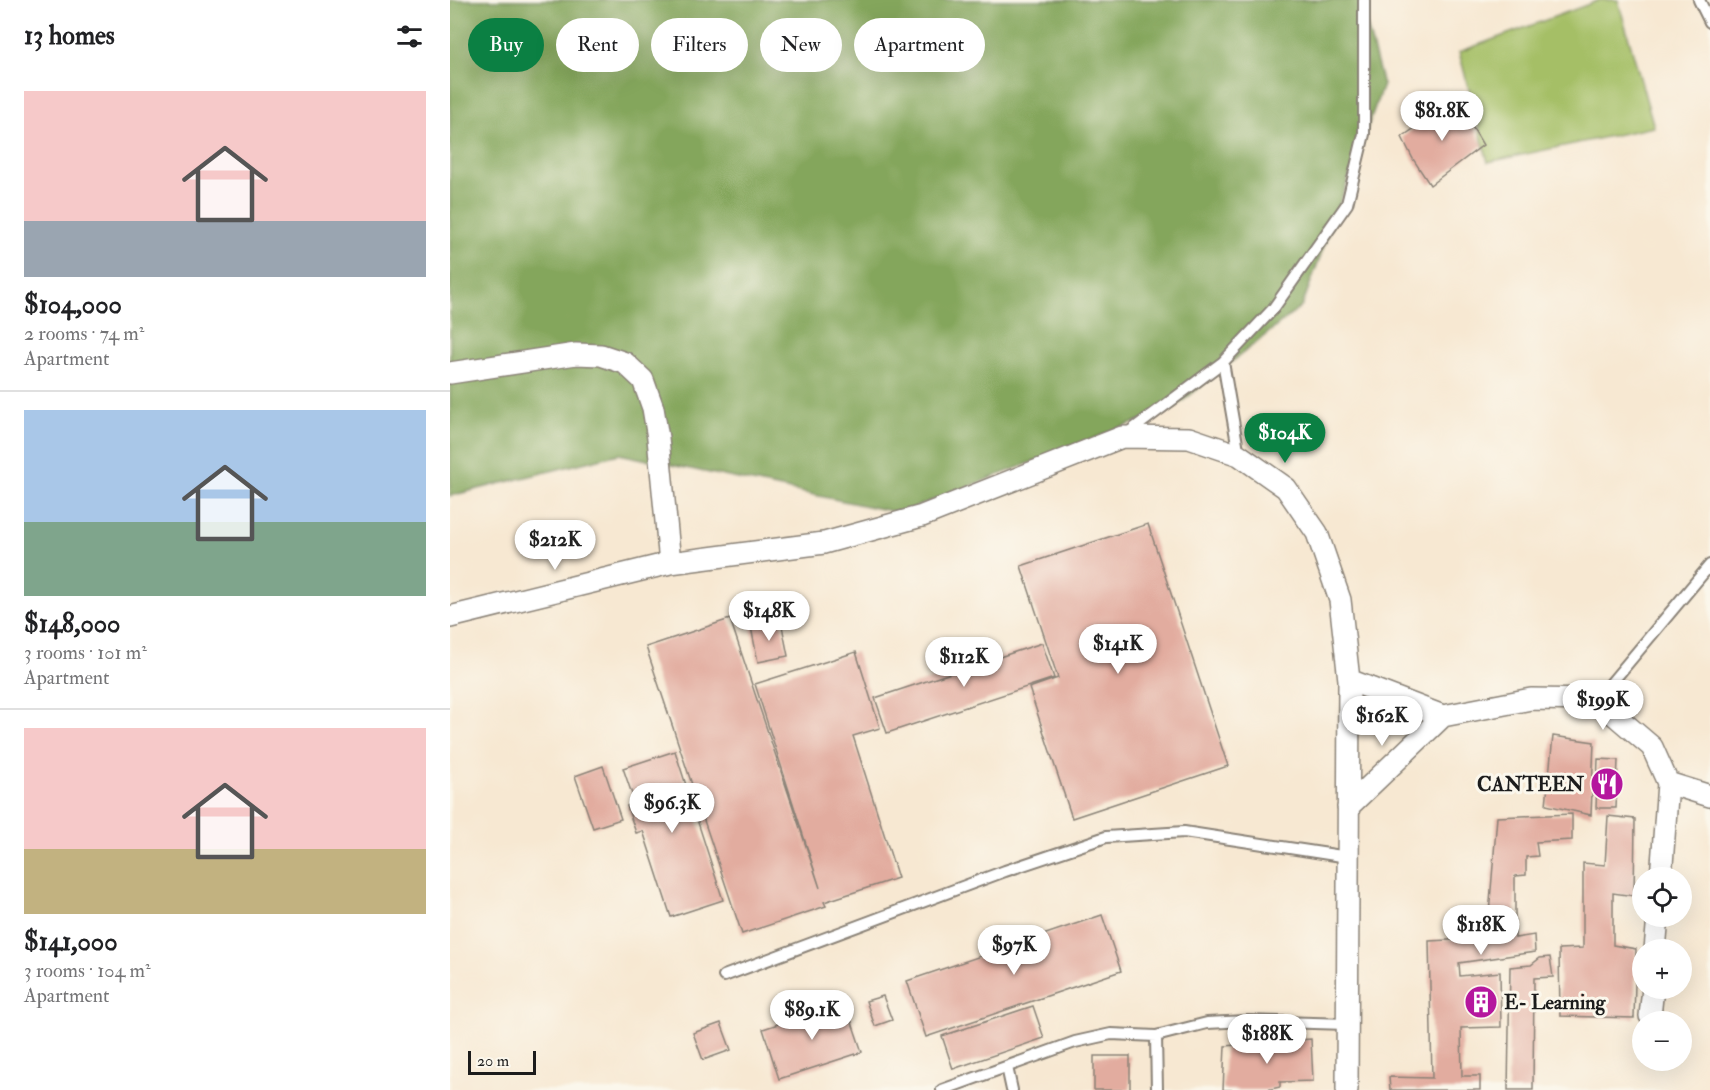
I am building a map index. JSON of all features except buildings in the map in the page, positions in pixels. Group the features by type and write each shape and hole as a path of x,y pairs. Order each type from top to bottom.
{"street":[{"path":"450,373 576,354 601,355 625,363 643,380 653,408 670,563"},
{"path":"450,617 670,563 824,543 922,516 1122,437 1189,438 1239,455 1286,488 1317,533 1340,600 1349,680 1347,1090"},
{"path":"1349,680 1443,716 1531,699 1597,700 1652,747 1668,783 1662,867"},
{"path":"1348,807 1443,716"},
{"path":"1668,783 1710,796"}],"lane":[{"path":"1122,437 1223,362 1273,309 1347,204 1364,134 1364,0"},
{"path":"1699,0 1710,22"},
{"path":"1223,362 1239,455"},
{"path":"1597,700 1710,565"},
{"path":"724,976 1005,871 1106,837 1184,832 1348,857"},
{"path":"942,1090 1075,1042 1111,1034 1156,1035 1207,1023 1246,1021 1347,1024"},
{"path":"1156,1035 1157,1090"},
{"path":"1007,1067 1012,1090"}],"green space":[{"path":"450,0 1360,0 1383,85 1302,306 1175,407 900,513 619,454 450,496"},
{"path":"1600,0 1618,0 1654,127 1488,162 1459,52"}],"place":[{"name":"CANTEEN","path":"1607,784"},
{"name":"E- Learning","path":"1481,1002"}]}
